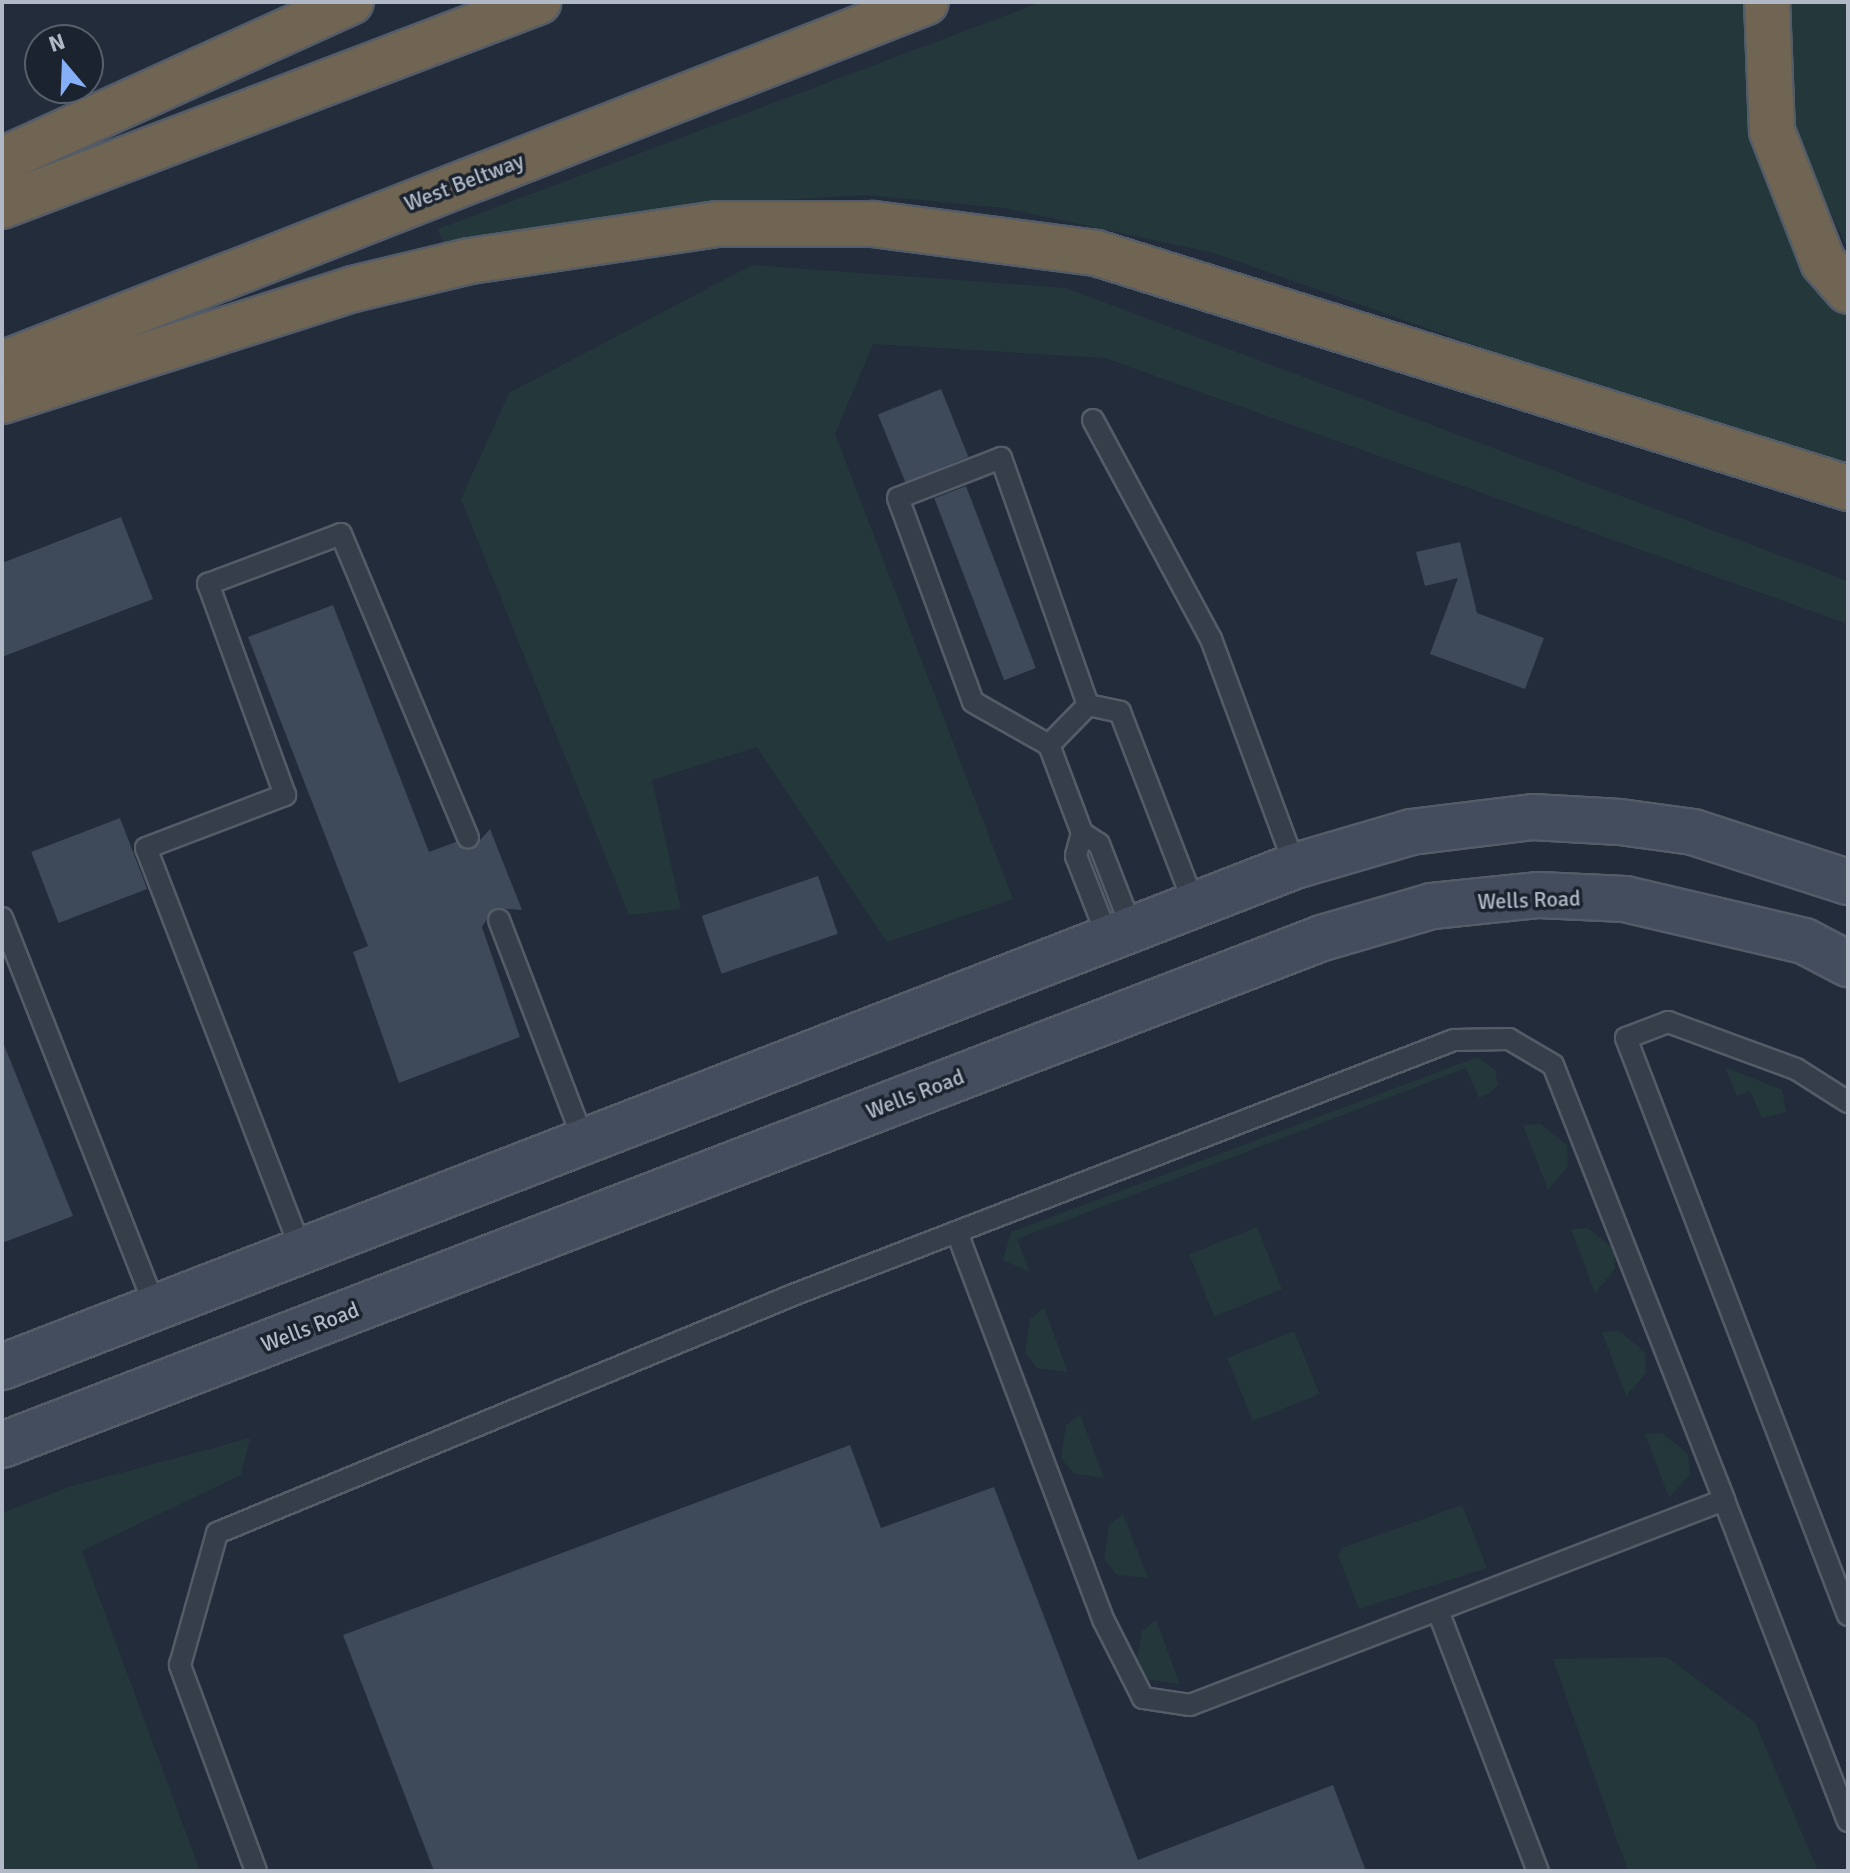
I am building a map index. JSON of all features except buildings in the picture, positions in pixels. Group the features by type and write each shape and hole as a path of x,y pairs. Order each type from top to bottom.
{"highway":[{"path":"2,160 351,2"},
{"path":"2,206 538,2"},
{"name":"West Beltway","path":"2,364 926,2"},
{"path":"1767,2 1772,131 1823,262 1848,291"},
{"path":"2,401 353,289 470,261 717,224 873,224 1096,253 1848,488"}],"main road":[{"path":"2,1367 1194,904 1295,866 1411,832 1533,817 1693,832 1848,882"},
{"name":"Wells Road","path":"2,1445 1322,938 1432,906 1539,895 1625,899 1804,941 1848,964"}],"lane":[{"path":"1093,420 1211,639 1295,866"},
{"path":"1088,705 1001,458 898,498 973,702 1049,745 1082,833 1099,844 1120,934"},
{"path":"302,1252 146,848 285,795 208,584 341,534 468,837"},
{"path":"1049,745 1088,705"},
{"path":"1088,705 1120,712 1194,904"},
{"path":"2,918 156,1308"},
{"path":"499,920 584,1142"},
{"path":"1848,1102 1796,1069 1668,1022 1626,1038 1848,1615"},
{"path":"256,1871 180,1665 217,1533 957,1233 1454,1040 1509,1039 1553,1065 1565,1088 1848,1821"},
{"path":"957,1233 1103,1619 1143,1698 1190,1705 1724,1500"},
{"path":"1438,1611 1538,1871"}],"green space":[{"path":"1042,2 1750,2 1833,297 1848,316 1848,477 1214,253 1004,208 866,195 709,204 446,249 438,229"},
{"path":"1783,2 1848,2 1848,249 1793,132"},
{"path":"752,265 1066,288 1848,581 1848,624 1105,358 873,344 835,434 1013,899 887,942 757,747 652,780 681,909 629,915 461,499 509,393"},
{"path":"1478,1057 1495,1070 1498,1085 1479,1098 1466,1068 1017,1239 1030,1272 1003,1260 1011,1232"},
{"path":"1725,1067 1782,1090 1786,1112 1762,1118 1750,1091 1737,1096"},
{"path":"1541,1124 1567,1145 1568,1166 1548,1190 1523,1125"},
{"path":"1257,1227 1282,1289 1214,1316 1189,1254"},
{"path":"1588,1228 1614,1249 1615,1269 1595,1293 1571,1229"},
{"path":"1044,1308 1068,1372 1037,1368 1025,1353 1030,1319"},
{"path":"1294,1331 1319,1394 1253,1421 1227,1358"},
{"path":"1619,1331 1645,1352 1646,1373 1626,1396 1602,1332"},
{"path":"1080,1414 1104,1478 1074,1474 1061,1458 1066,1425"},
{"path":"1662,1433 1688,1454 1690,1474 1669,1498 1645,1434"},
{"path":"250,1438 241,1475 82,1551 200,1871 2,1871 2,1513 69,1487"},
{"path":"1462,1505 1487,1568 1359,1609 1338,1556 1342,1548"},
{"path":"1123,1514 1148,1578 1117,1575 1104,1559 1109,1525"},
{"path":"1156,1620 1180,1684 1149,1680 1136,1664 1142,1631"},
{"path":"1667,1657 1755,1722 1818,1871 1628,1871 1553,1659"}]}
